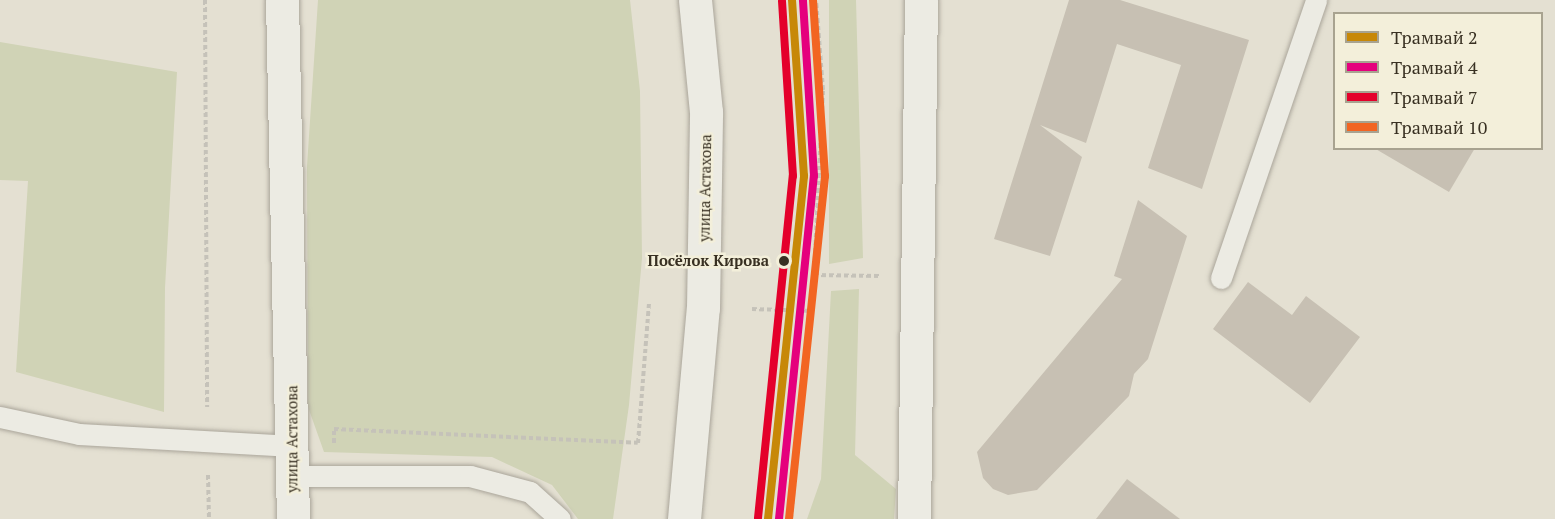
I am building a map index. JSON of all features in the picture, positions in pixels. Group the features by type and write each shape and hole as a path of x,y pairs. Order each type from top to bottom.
{"main road":[{"name":"улица Астахова","path":"282,0 293,461 292,519"},
{"name":"улица Астахова","path":"684,519 703,308 706,112 695,0"},
{"path":"914,519 921,0"}],"lane":[{"path":"1221,278 1316,0"},
{"path":"0,417 79,434 207,441 293,461 334,476 470,476 530,492 560,519"}],"path":[{"path":"205,0 208,519"},
{"path":"791,519 813,311 823,90 816,0"},
{"path":"814,275 885,276"},
{"path":"334,476 334,429 638,443 649,303"},
{"path":"752,309 813,311"}],"green space":[{"path":"318,0 630,0 640,91 642,258 629,405 613,519 578,519 552,485 492,457 324,452 308,407 307,166"},
{"path":"829,0 856,0 863,258 829,264"},
{"path":"0,42 177,72 165,288 164,412 16,372 28,181 0,180"},
{"path":"859,289 855,455 896,489 894,519 807,519 821,479 831,291"}],"building":[{"path":"1069,0 1120,0 1249,40 1202,189 1148,168 1181,65 1117,44 1086,143 1040,125 1082,157 1050,256 994,239"},
{"path":"1377,150 1474,150 1449,192"},
{"path":"1138,200 1187,236 1148,359 1134,374 1129,396 1037,490 1008,495 993,489 983,478 977,452 1122,279 1114,276"},
{"path":"1248,282 1292,315 1306,296 1360,337 1310,403 1213,329"},
{"path":"1127,479 1180,519 1096,519"}],"tram line":[{"name":"2","path":"768,519 804,176 792,0"},
{"name":"4","path":"779,519 814,176 803,0"},
{"name":"10","path":"789,519 825,176 813,0"},
{"name":"7","path":"758,518 793,176 782,1"}],"place":[{"name":"Посёлок Кирова","path":"784,261"}]}
